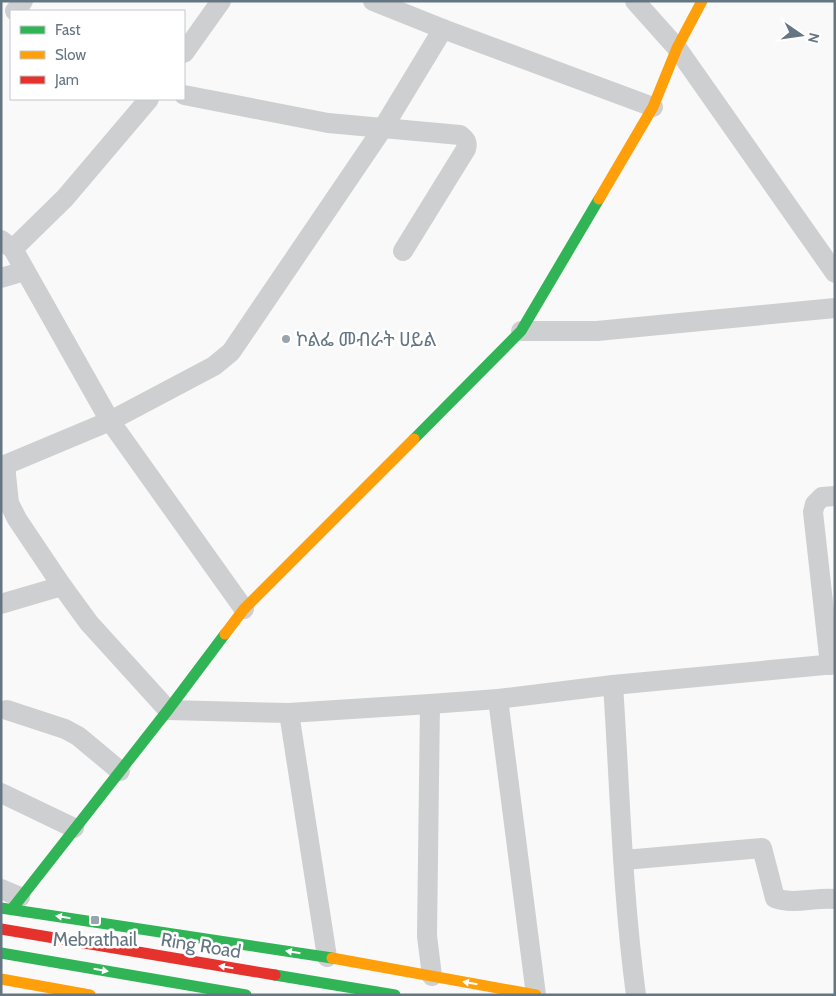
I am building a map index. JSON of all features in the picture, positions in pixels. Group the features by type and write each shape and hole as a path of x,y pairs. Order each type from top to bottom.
{"main road":[{"path":"536,995 327,957 11,905 120,771 244,609 521,331 653,107 677,48 702,1"},
{"name":"Ring Road","path":"1,930 395,995"},
{"path":"1,953 246,995"},
{"path":"1,978 90,995"}],"street":[{"path":"185,51 221,1"},
{"path":"635,1 677,48 835,273"},
{"path":"382,3 443,29 653,107"},
{"path":"443,29 383,128 231,352 214,366 110,421 3,465 10,503 17,519 89,623 168,710 289,713 430,704 498,699 613,685 833,664 814,504 822,497 835,496"},
{"path":"185,95 328,122 460,135 468,144 466,150 403,251"},
{"path":"148,100 65,198 7,245 25,270 110,421 244,609"},
{"path":"1,278 25,270"},
{"path":"521,331 597,331 835,308"},
{"path":"1,604 62,586"},
{"path":"613,685 624,860 636,995"},
{"path":"498,699 536,995"},
{"path":"430,704 427,936 432,976"},
{"path":"7,710 78,736 120,771"},
{"path":"289,713 327,957"},
{"path":"1,793 74,828"},
{"path":"624,860 762,848 775,898 785,901 835,899"},
{"path":"1,889 11,905"}],"traffic: fast":[{"path":"414,439 521,331 599,199"},
{"path":"12,909 225,634"},
{"path":"1,908 332,958"},
{"path":"1,953 246,995"},
{"path":"275,975 395,995"}],"traffic: slow":[{"path":"599,199 653,107 677,48 702,1"},
{"path":"225,634 244,609 414,439"},
{"path":"332,958 536,995"},
{"path":"1,979 90,995"}],"traffic: jam":[{"path":"1,929 275,975"}],"place":[{"name":"ኮልፌ መብራት ሀይል","path":"286,339"},
{"name":"Mebrathail","path":"95,920"}]}
